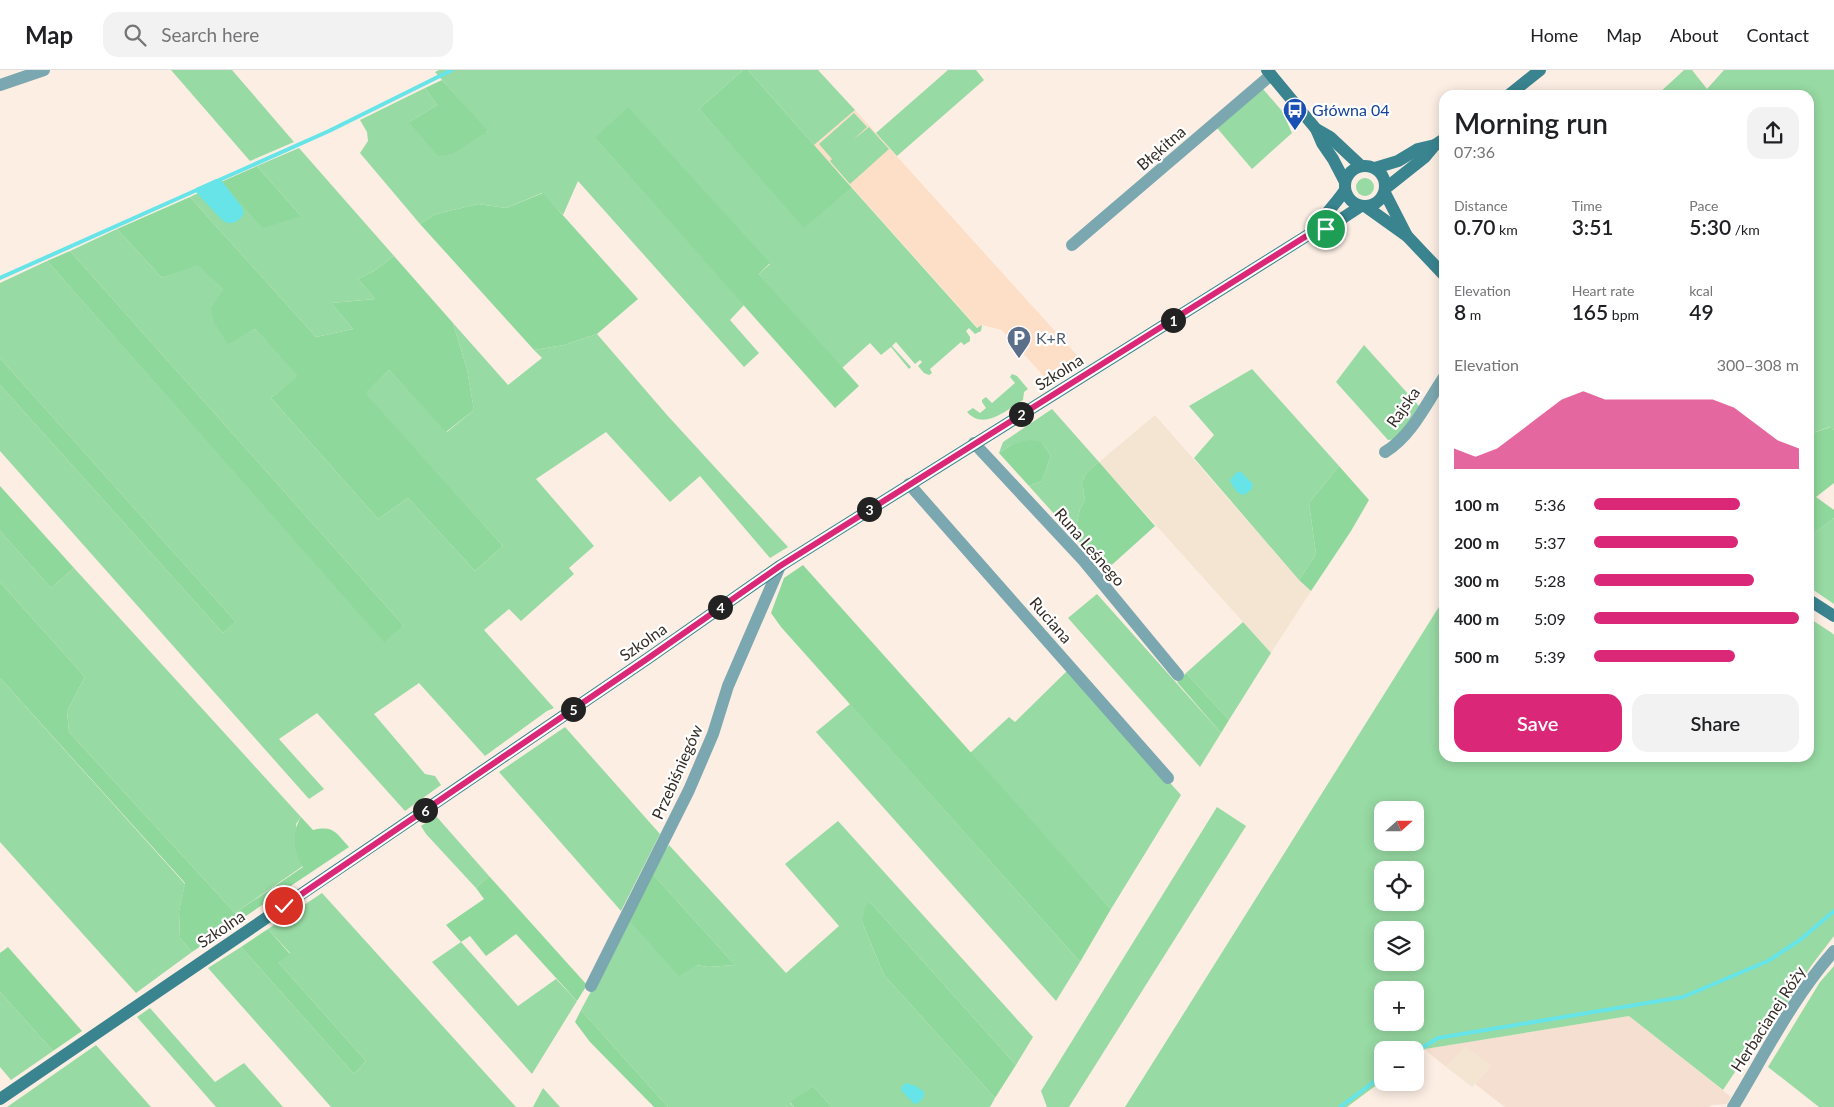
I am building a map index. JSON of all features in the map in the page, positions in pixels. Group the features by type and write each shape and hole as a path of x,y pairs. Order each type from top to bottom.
{"street":[{"path":"0,85 44,70"},
{"path":"1515,90 1540,70"},
{"path":"1269,72 1316,129 1322,143 1334,159 1351,200 1363,206 1406,236 1439,271"},
{"name":"Błękitna","path":"1072,245 1269,72"},
{"path":"1316,129 1330,137 1361,166 1375,168 1389,165 1418,149 1439,142"},
{"path":"1363,206 1377,203 1385,190 1425,157 1439,142"},
{"path":"1345,186 1349,173 1361,166"},
{"path":"1375,168 1382,174 1385,190 1406,236"},
{"name":"Szkolna","path":"1316,230 1333,208 1345,186"},
{"name":"Szkolna","path":"0,1099 647,659 780,566 1316,230 1326,229 1363,206"},
{"name":"Rajska","path":"1385,452 1396,446 1408,431 1439,384"},
{"name":"Runa Leśnego","path":"974,443 1083,560 1178,675"},
{"name":"Ruciana","path":"909,484 1168,778"},
{"name":"Przebiśniegów","path":"591,986 689,790 713,734 728,686 780,566"},
{"path":"1814,603 1834,616"},
{"name":"Herbacianej Róży","path":"1733,1107 1802,994 1834,951"}],"shaded area":[{"path":"855,110 1082,361 1049,382 1002,330 982,325 978,328 814,145"},
{"path":"1155,415 1299,580 1311,591 1271,653 1099,462"},
{"path":"1629,1016 1731,1097 1727,1104 1711,1105 1709,1107 1505,1107 1475,1084 1491,1066 1466,1047 1446,1067 1424,1049"},
{"path":"1466,1046 1491,1066 1472,1087 1446,1067"}],"green space":[{"path":"171,70 232,70 294,142 250,161"},
{"path":"439,70 743,70 699,109 804,227 852,188 977,328 982,325 981,331 975,334 969,328 966,331 970,341 964,345 961,342 930,369 932,373 929,375 924,373 918,366 922,362 920,360 915,364 896,342 892,346 911,367 909,369 891,347 881,355 870,343 842,368 759,274 770,264 596,139 744,305 730,320 759,353 744,367 578,181 563,215 542,193 506,208 478,204 436,214 420,224 360,153 368,141 367,132 360,120 425,88 437,105 409,122 488,132 435,72"},
{"path":"743,70 748,70 852,188 804,228 699,109"},
{"path":"748,70 818,70 855,110 814,145"},
{"path":"948,70 976,70 984,80 897,156 876,133"},
{"path":"1684,70 1692,70 1707,89 1724,70 1834,70 1834,430 1830,427 1814,432 1814,90 1662,90"},
{"path":"442,80 488,131 452,154 438,156 409,122 437,105 425,88"},
{"path":"1263,89 1282,111 1292,133 1252,169 1217,128"},
{"path":"628,107 770,263 759,274 859,386 835,408 595,138"},
{"path":"854,113 867,127 853,140 869,127 889,149 850,184 830,161 832,159 819,144"},
{"path":"299,148 394,256 374,271 358,279 375,299 331,303 353,329 316,337 190,197 221,182 301,216 257,166"},
{"path":"257,166 301,216 263,228 221,182"},
{"path":"1361,178 1369,178 1374,183 1372,194 1361,196 1356,191 1356,183"},
{"path":"543,193 638,299 597,334 564,345 534,350 420,224 436,214 478,204 506,208"},
{"path":"190,197 316,337 353,329 331,303 375,299 358,279 374,271 394,256 453,323 467,369 474,410 446,432 389,370 365,393 503,546 475,571 408,498 378,519 271,398 298,376 255,329 228,344 214,322 211,309 223,290 198,265 162,278 117,229"},
{"path":"117,229 162,278 198,264 223,290 228,343 255,329 299,376 271,398 378,519 408,498 475,571 503,546 364,393 389,370 447,432 474,410 467,369 453,323 508,385 542,358 534,350 564,345 597,334 667,415 788,547 770,558 700,476 670,502 606,432 536,479 594,546 569,568 574,574 521,621 509,609 484,630 554,708 547,711 485,756 419,683 374,714 425,774 435,776 441,785 405,811 317,713 279,739 324,789 309,799 0,451 0,385 223,633 236,622 0,358 0,283 47,261 384,641 404,626 70,251"},
{"path":"70,251 404,626 384,642 47,261"},
{"path":"1364,345 1419,406 1397,439 1388,440 1336,382"},
{"path":"0,358 236,622 223,633 0,385"},
{"path":"1252,369 1339,466 1309,503 1316,554 1299,580 1194,458 1214,435 1189,406"},
{"path":"1012,374 1017,376 1028,389 1024,392 1023,400 1003,413 988,419 981,420 967,412 973,408 980,413 986,408 982,400 986,397 992,403 1015,383 1010,377"},
{"path":"1052,409 1099,462 1084,478 1085,500 1080,509 1074,536 1029,486 1042,481 1051,456 1042,442 1013,444 999,453 1003,442"},
{"path":"1831,427 1834,430 1834,483 1816,497 1834,510 1834,518 1814,533 1814,432"},
{"path":"1030,440 1042,442 1051,456 1042,481 1029,486 999,453 1013,444"},
{"path":"1099,462 1155,526 1105,571 1074,536 1080,509 1085,500 1084,478"},
{"path":"1339,466 1369,500 1311,591 1299,580 1316,554 1309,503"},
{"path":"0,486 74,568 51,588 0,531"},
{"path":"1834,518 1834,604 1814,590 1814,533"},
{"path":"0,531 51,588 74,568 301,817 296,824 303,866 235,913 69,732 67,711 85,677 0,582"},
{"path":"803,565 1111,909 1080,962 781,627 771,613 784,578"},
{"path":"0,582 85,677 67,711 69,732 235,913 303,867 297,855 295,842 296,829 301,817 313,830 330,829 334,831 349,847 192,952 180,938 179,911 185,883 0,678"},
{"path":"1097,594 1221,733 1200,767 1068,618"},
{"path":"1439,607 1439,762 1814,762 1814,621 1834,635 1834,936 1811,966 1780,1014 1775,1012 1723,1090 1629,1016 1424,1050 1424,1041 1374,1041 1374,1087 1347,1107 1125,1107"},
{"path":"1243,622 1271,653 1229,720 1186,673"},
{"path":"1068,670 1181,795 1111,909 970,753 1009,717 1015,722"},
{"path":"1186,673 1229,720 1221,733 1177,682"},
{"path":"0,678 185,884 179,911 180,938 192,952 136,993 0,842"},
{"path":"850,704 1080,962 1056,1001 816,732"},
{"path":"565,727 660,834 621,911 499,772"},
{"path":"1217,807 1246,826 1069,1107 1047,1107 1041,1091"},
{"path":"436,816 489,876 476,888 426,834 421,826"},
{"path":"838,821 1033,1037 1016,1065 870,902 862,922 884,975 995,1098 990,1107 832,1107 813,1086 790,1103 794,1107 668,1107 581,1010 629,920 696,965 708,967 735,965 650,871 669,845 786,973 839,926 785,864"},
{"path":"650,871 735,965 708,967 696,965 679,976 629,920"},
{"path":"489,876 587,985 577,1001 516,934 486,956 470,936 461,942 446,925 484,899 476,888"},
{"path":"322,893 516,1107 331,1107 208,968 241,947 354,1074 366,1061 279,963 290,953 268,929"},
{"path":"870,902 1016,1065 995,1098 884,975 862,922 865,907"},
{"path":"268,929 290,954 279,963 366,1061 354,1074 241,947"},
{"path":"461,942 518,1006 556,979 577,1001 532,1074 432,962"},
{"path":"8,947 82,1031 53,1051 0,992 0,953"},
{"path":"1834,966 1834,1107 1819,1107 1768,1067 1820,982"},
{"path":"0,992 53,1051 11,1080 0,1067"},
{"path":"150,1008 215,1082 244,1063 283,1107 216,1107 137,1017"},
{"path":"581,1010 668,1107 654,1107 590,1042 575,1022"},
{"path":"96,1045 151,1107 7,1107"},
{"path":"813,1086 832,1107 794,1107 790,1102"},
{"path":"543,1088 560,1107 533,1107"}],"water":[{"path":"216,179 221,180 242,207 244,213 235,222 223,221 196,192 196,188"},
{"path":"1237,472 1241,472 1253,484 1252,489 1244,495 1235,489 1230,480"},
{"path":"906,1083 916,1086 924,1092 920,1102 914,1104 901,1090 902,1086"}],"waterway":[{"path":"217,181 329,131 452,70"},
{"path":"0,278 199,189"},
{"path":"1424,1047 1438,1038 1683,997 1768,961 1800,940 1834,911"},
{"path":"1340,1107 1374,1082"}],"place":[{"name":"Główna 04","path":"1295,131"},
{"name":"K+R","path":"1019,359"}],"route":[{"path":"284,906 801,552 1316,230 1326,229"}]}
